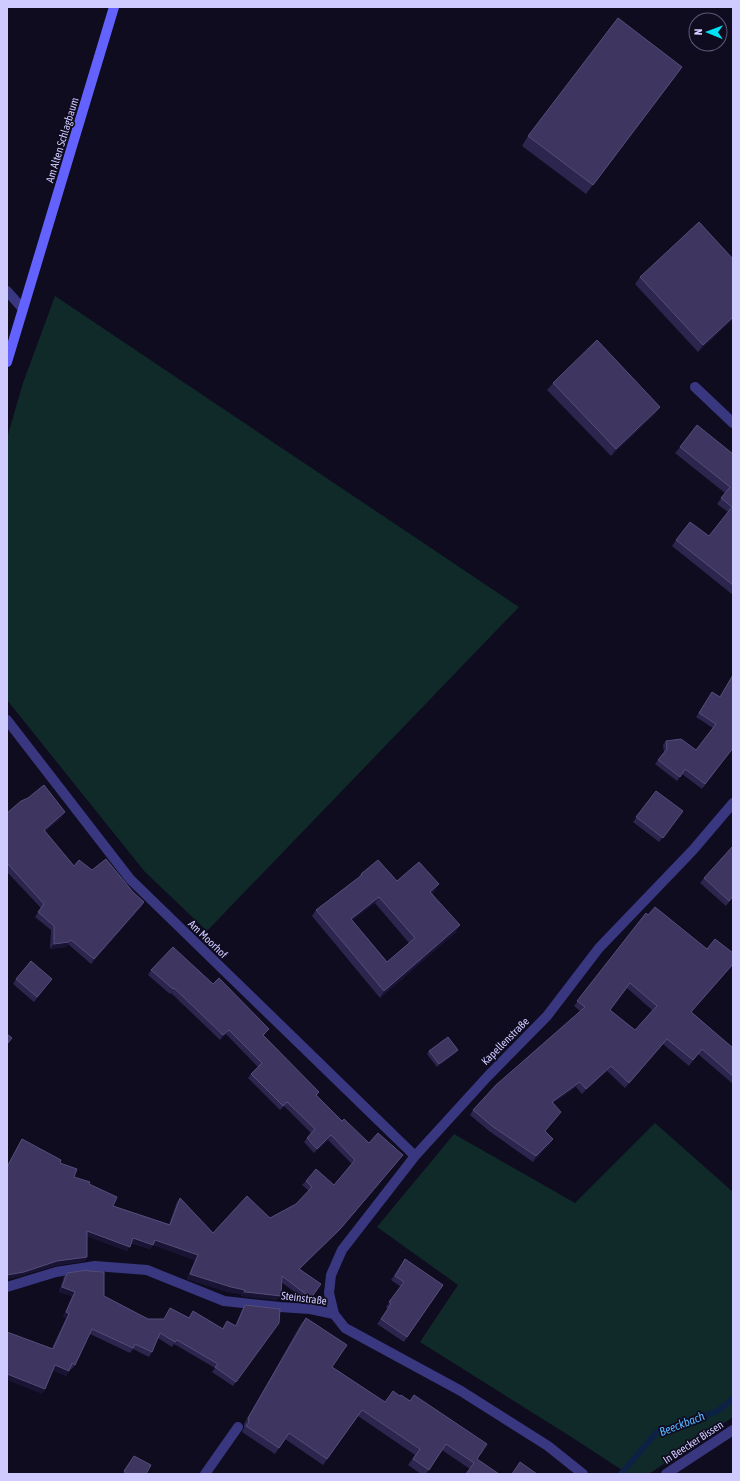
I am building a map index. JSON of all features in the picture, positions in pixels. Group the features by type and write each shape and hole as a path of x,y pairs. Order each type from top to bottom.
{"main road":[{"name":"Am Alten Schlagbaum","path":"23,309 114,7"},
{"path":"7,362 23,309"}],"street":[{"path":"7,291 23,309"},
{"path":"695,387 733,423"},
{"name":"Am Moorhof","path":"7,720 130,879 416,1156"},
{"name":"Kapellenstraße","path":"334,1314 329,1293 330,1281 331,1275 342,1250 416,1156 488,1076 547,1016 599,948 693,850 733,803"},
{"name":"Steinstraße","path":"7,1287 56,1272 95,1266 147,1270 224,1301 310,1309 334,1314 345,1328 461,1391 548,1446 583,1474"},
{"path":"206,1474 238,1427"},
{"name":"In Beecker Bissen","path":"666,1474 733,1430"}],"green space":[{"path":"55,296 519,607 207,931 145,872 7,700 7,438 23,383"},
{"path":"655,1123 733,1192 733,1417 652,1472 646,1474 628,1474 420,1342 458,1285 377,1227 454,1134 575,1203"}],"building":[{"path":"618,18 682,67 593,185 528,136"},
{"path":"699,222 733,259 733,317 703,345 640,277"},
{"path":"597,340 660,407 616,449 553,383"},
{"path":"697,425 733,454 733,585 676,540 690,522 709,536 732,507 721,498 730,487 680,447"},
{"path":"733,675 733,748 705,784 685,769 680,777 658,760 667,749 666,741 681,739 696,750 716,724 699,713 712,692 720,697"},
{"path":"44,785 65,812 44,830 74,866 79,860 92,870 106,859 133,892 144,902 94,959 71,940 69,942 54,944 54,926 38,912 44,904 7,863 7,813"},
{"path":"656,791 683,811 663,838 636,817"},
{"path":"733,846 733,896 729,901 704,878"},
{"path":"378,860 397,881 419,862 439,884 430,892 460,925 384,991 316,910 362,875 361,874","holes":["379,897 415,938 387,962 351,919"]},
{"path":"655,907 707,949 715,939 733,953 733,964 691,1012 733,1048 733,1076 702,1049 693,1060 667,1039 629,1083 611,1066 586,1089 580,1082 552,1102 561,1112 545,1131 553,1139 536,1156 492,1126 473,1110 496,1085 585,1007 577,1001 646,913 648,915","holes":["630,983 657,1006 635,1030 610,1010"]},
{"path":"173,947 213,984 219,978 269,1029 263,1035 319,1092 316,1095 342,1121 344,1119 369,1143 378,1133 403,1155 341,1228 299,1269 321,1284 311,1298 282,1276 281,1296 244,1292 245,1290 190,1274 198,1255 155,1240 153,1245 133,1238 130,1247 87,1231 87,1257 57,1261 24,1272 7,1275 7,1167 22,1139 61,1160 60,1163 77,1169 74,1177 90,1182 89,1184 117,1197 113,1206 170,1225 180,1198 213,1233 247,1196 270,1218 296,1204 312,1187 306,1181 316,1169 334,1185 355,1160 331,1135 317,1149 307,1138 315,1129 287,1102 283,1106 251,1074 262,1063 229,1030 223,1035 174,988 173,989 151,970"},
{"path":"31,961 52,979 37,997 16,979"},
{"path":"7,1034 12,1038 7,1044"},
{"path":"448,1037 458,1050 439,1064 429,1051"},
{"path":"405,1259 443,1285 407,1337 381,1319 391,1304 389,1302 404,1282 395,1276"},
{"path":"88,1270 104,1272 104,1296 148,1319 164,1319 170,1308 189,1318 193,1311 223,1329 227,1321 236,1326 245,1305 280,1309 279,1323 236,1382 215,1367 218,1364 177,1340 175,1342 160,1333 152,1352 135,1344 133,1348 92,1329 75,1365 72,1363 69,1371 55,1365 45,1389 7,1374 7,1332 53,1349 69,1314 66,1312 75,1292 62,1287 67,1273"},
{"path":"306,1318 347,1345 332,1367 385,1402 393,1391 410,1401 414,1395 487,1444 477,1459 499,1474 466,1474 474,1463 446,1444 429,1470 413,1459 420,1449 362,1410 327,1459 289,1433 279,1448 246,1426 249,1422 248,1418"},
{"path":"134,1456 151,1465 146,1474 128,1474 124,1471"},
{"path":"520,1462 537,1474 512,1474"}],"waterway":[{"name":"Beeckbach","path":"621,1474 656,1433 718,1411 733,1398"}]}
